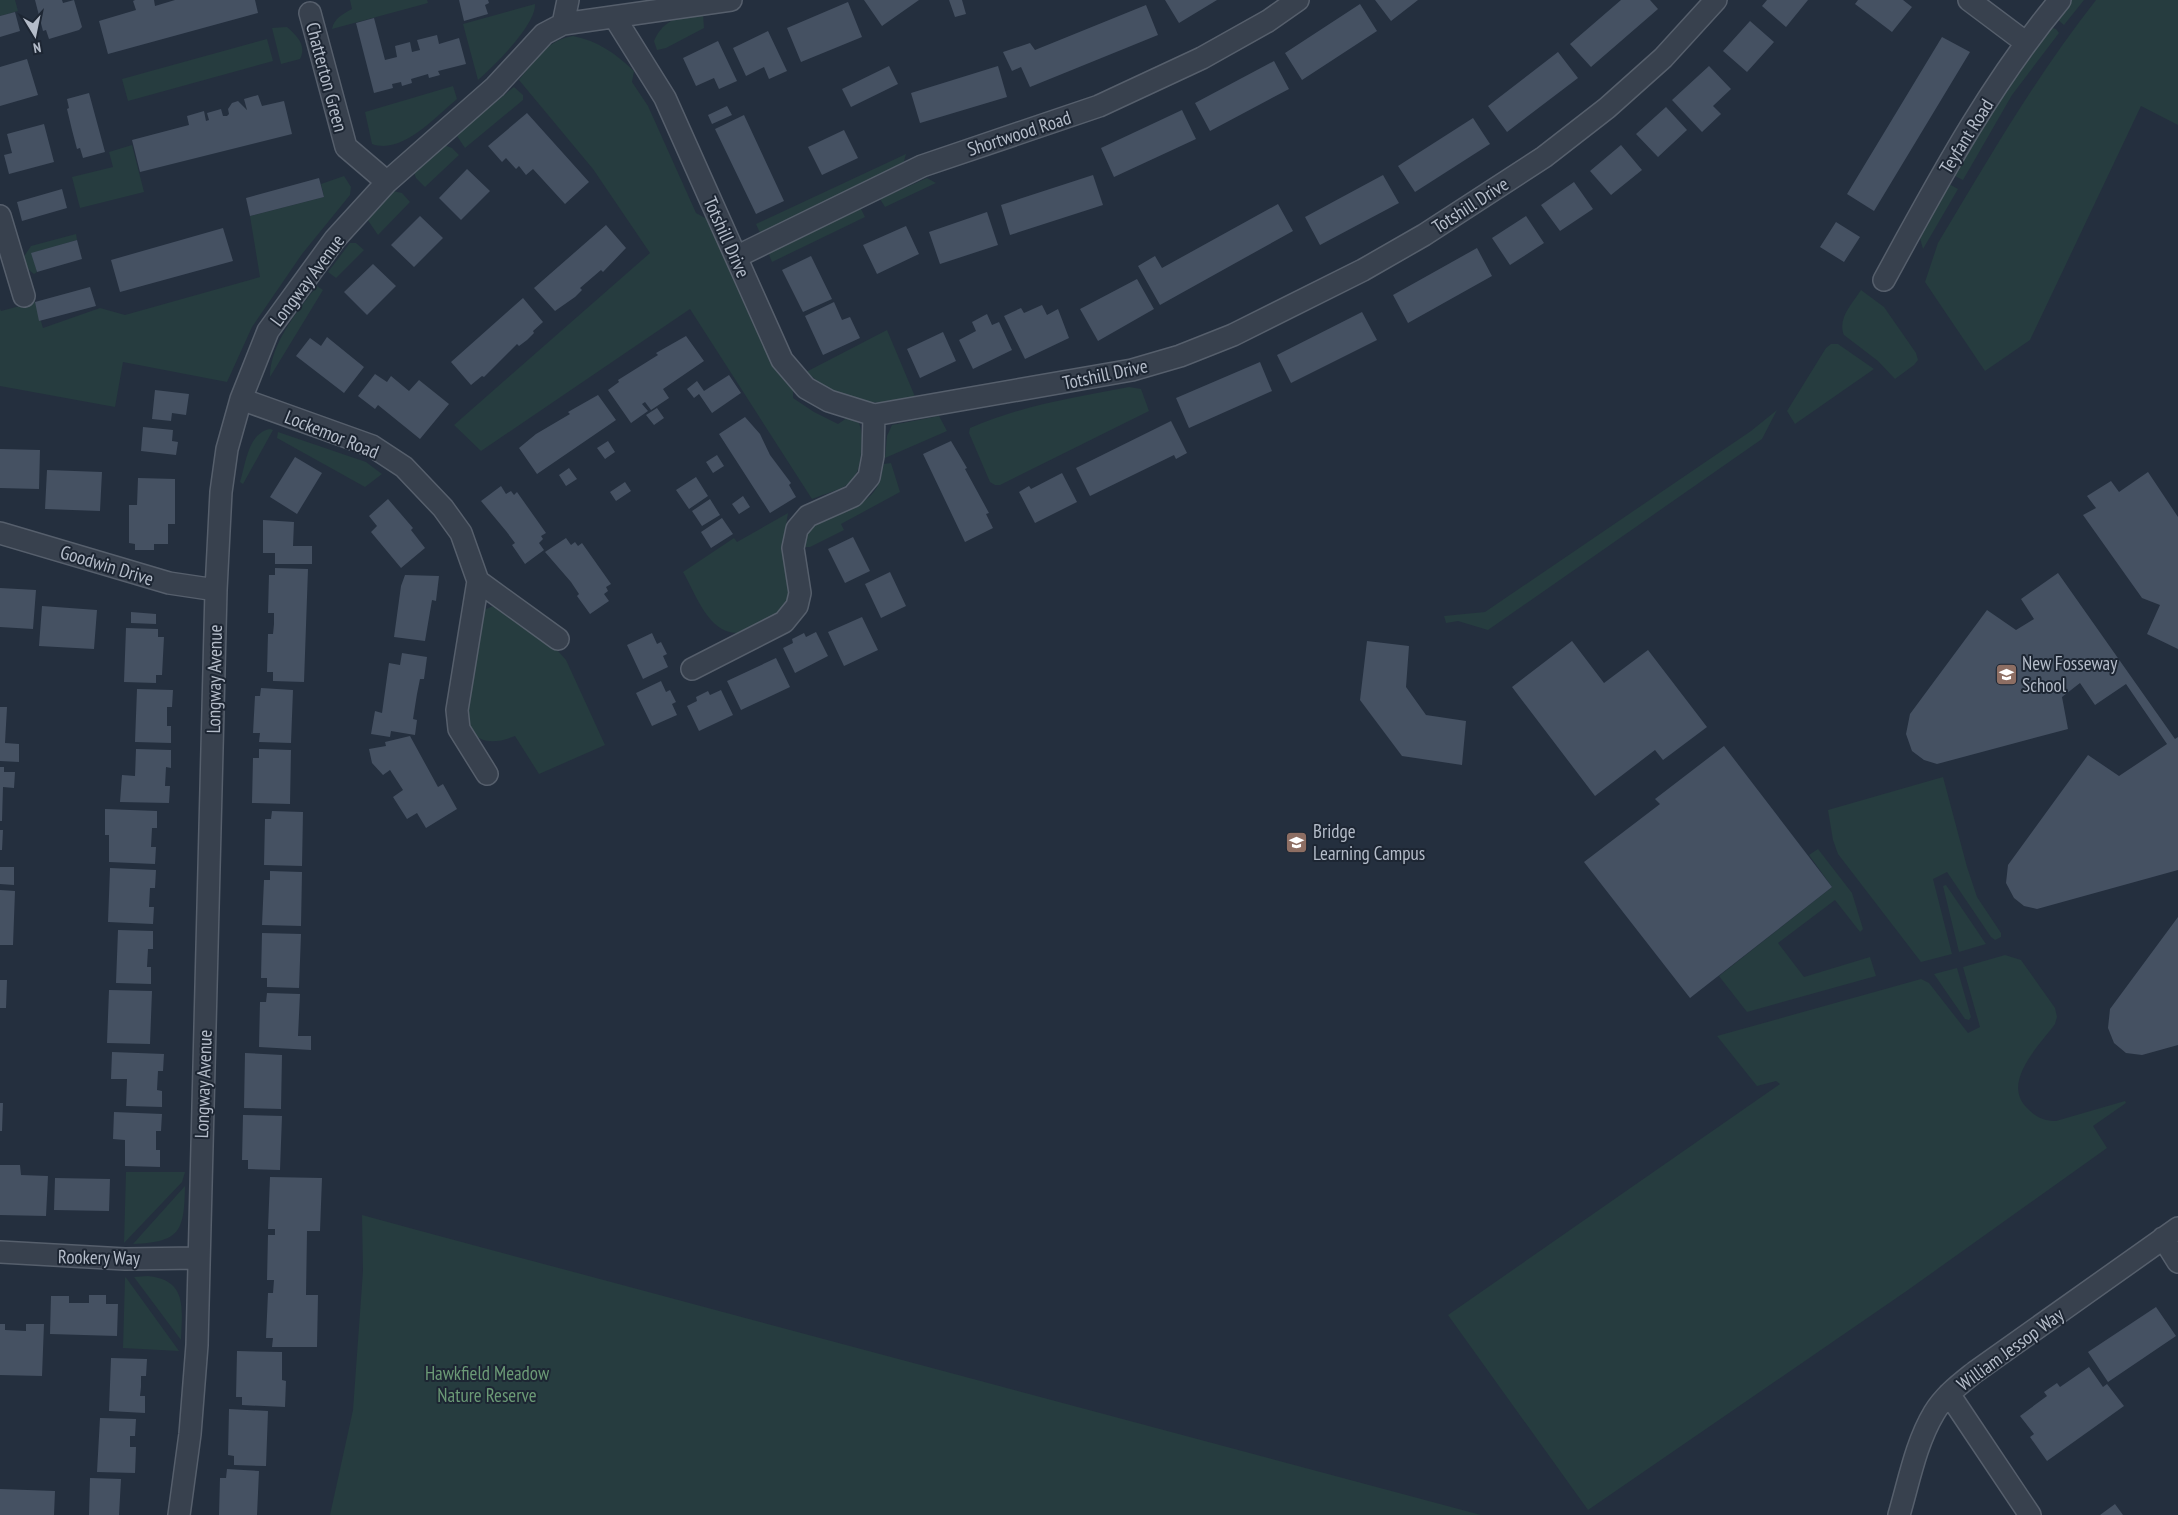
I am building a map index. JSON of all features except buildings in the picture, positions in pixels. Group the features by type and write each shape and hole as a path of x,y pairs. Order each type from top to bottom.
{"street":[{"path":"563,24 568,0"},
{"name":"Longway Avenue","path":"179,1515 190,1434 197,1345 216,590 221,492 227,449 241,399 268,331 335,239 387,182 495,87 544,34 563,24 731,0"},
{"name":"Shortwood Road","path":"736,257 922,166 1099,106 1202,58 1268,21 1298,0"},
{"name":"Totshill Drive","path":"615,18 665,98 782,360 789,371 806,388 829,401 874,415 1132,370 1189,353 1233,335 1300,303 1424,235 1544,157 1607,108 1663,58 1716,0"},
{"path":"1969,0 2026,42"},
{"name":"Teyfant Road","path":"1884,280 1954,152 2026,42 2060,0"},
{"name":"Chatterton Green","path":"310,13 346,147 387,182"},
{"path":"0,216 24,296"},
{"name":"Lockemor Road","path":"241,399 372,446 404,467 444,508 461,533 478,581 457,710 459,729 487,774"},
{"path":"692,669 784,622 797,606 800,593 793,548 797,529 808,516 853,496 869,477 873,456 874,415"},
{"name":"Goodwin Drive","path":"0,533 169,583 216,590"},
{"path":"478,581 558,639"},
{"path":"2171,1233 2178,1262"},
{"name":"William Jessop Way","path":"1900,1515 1914,1464 1925,1435 1934,1413 1949,1394 1975,1372 2171,1233"},
{"name":"Rookery Way","path":"0,1252 125,1259 198,1258"},
{"path":"1949,1394 2030,1515"}],"green space":[{"path":"0,0 15,0 18,11 0,16"},
{"path":"350,0 427,0 428,3 332,29 337,19 352,9"},
{"path":"2071,0 2084,0 2064,25 2057,19"},
{"path":"2096,0 2178,0 2178,125 2141,106 2030,340 1985,371 1925,282 1938,243 1994,150 2053,58"},
{"path":"535,4 529,23 522,34 478,80 463,24"},
{"path":"703,14 704,28 666,48 657,50 654,41 658,33 668,23 680,17"},
{"path":"287,27 300,41 302,54 300,59 281,64 272,28"},
{"path":"2050,27 2056,29 2059,33 2012,95 1963,180 1953,175 1997,101"},
{"path":"573,36 590,41 606,49 634,71 632,82 648,106 696,213 707,219 739,290 793,387 793,398 814,412 838,424 847,418 859,423 862,438 859,465 856,474 847,485 812,499 690,309 481,451 454,425 650,253 593,169 519,80 536,58 549,46 564,38"},
{"path":"267,39 273,61 128,101 122,79"},
{"path":"453,86 457,99 418,132 395,144 383,146 372,144 365,112"},
{"path":"514,87 523,95 523,100 465,148 457,136 461,130"},
{"path":"132,145 144,192 80,208 72,177 113,167 109,152"},
{"path":"444,145 452,148 459,155 425,187 416,178 414,173"},
{"path":"906,154 903,165 760,233 756,224"},
{"path":"344,176 351,187 350,195 302,254 252,327 227,382 123,362 115,407 0,386 0,309 1,311 35,302 43,328 100,308 125,315 260,277 250,216 324,197 321,184"},
{"path":"927,178 936,183 885,207 880,199"},
{"path":"1949,184 1958,189 1923,249 1920,238 1921,231"},
{"path":"393,191 402,193 410,202 378,235 367,219"},
{"path":"860,207 865,217 772,262 768,252"},
{"path":"76,234 77,240 32,253 37,272 34,274 29,270 23,258 31,246"},
{"path":"350,243 356,243 364,250 336,278 328,272"},
{"path":"317,286 323,290 270,377 275,353 286,329"},
{"path":"1861,290 1884,307 1916,353 1918,360 1914,365 1895,379 1878,361 1844,335 1842,323 1844,317"},
{"path":"887,330 916,399 885,403 857,400 832,390 806,372"},
{"path":"1831,344 1838,344 1874,369 1795,424 1787,411 1826,348"},
{"path":"1129,387 1141,389 1149,411 1000,485 990,482 969,433 970,428 1009,413"},
{"path":"1777,410 1762,439 1488,630 1458,621 1446,623 1444,616 1485,612 1751,431"},
{"path":"939,416 947,431 885,458 887,436 892,425"},
{"path":"270,429 273,430 243,484 240,482 252,443 257,436"},
{"path":"278,432 366,462 382,474 365,487 277,438"},
{"path":"891,463 900,492 841,524 844,530 810,547 804,547 808,534 815,525 824,519 859,504 869,497 877,487 884,464"},
{"path":"788,513 782,551 789,598 777,614 737,633 718,627 704,611 683,572 734,538 737,542"},
{"path":"493,606 500,608 558,651 566,660 605,745 539,774 515,736 504,740 486,741 475,735 471,730 467,714 484,610"},
{"path":"1943,777 1977,897 2001,933 2001,937 1995,940 1991,937 1947,872 1933,879 1952,954 1921,962 1838,854 1833,840 1828,810"},
{"path":"1818,849 1852,893 1863,929 1860,932 1835,900 1778,943 1804,977 1870,957 1876,976 1747,1012 1719,976 1832,887 1809,855"},
{"path":"1946,885 1986,944 1959,952 1943,886"},
{"path":"2005,955 2021,960 2055,1008 2057,1017 2055,1024 2032,1054 2020,1077 2018,1089 2021,1100 2038,1117 2056,1121 2125,1101 2126,1103 2093,1126 2107,1148 1908,1290 1588,1510 1448,1315 1780,1084 1776,1081 1757,1086 1717,1036 1921,979 1929,983 1968,1033 1980,1027 1963,967"},
{"path":"1957,968 1971,1017 1969,1020 1965,1019 1934,974"},
{"path":"126,1172 185,1172 182,1182 124,1243"},
{"path":"185,1186 183,1214 177,1231 170,1237 161,1240 133,1244"},
{"name":"Hawkfield Meadow Nature Reserve","path":"362,1215 1481,1515 330,1515 353,1410 363,1271"},
{"path":"148,1276 170,1283 176,1290 182,1307 181,1340 134,1277"},
{"path":"125,1277 127,1279 179,1351 123,1348"}],"place":[{"name":"New Fosseway School","path":"2006,674"},
{"name":"Bridge Learning Campus","path":"1297,842"}]}
